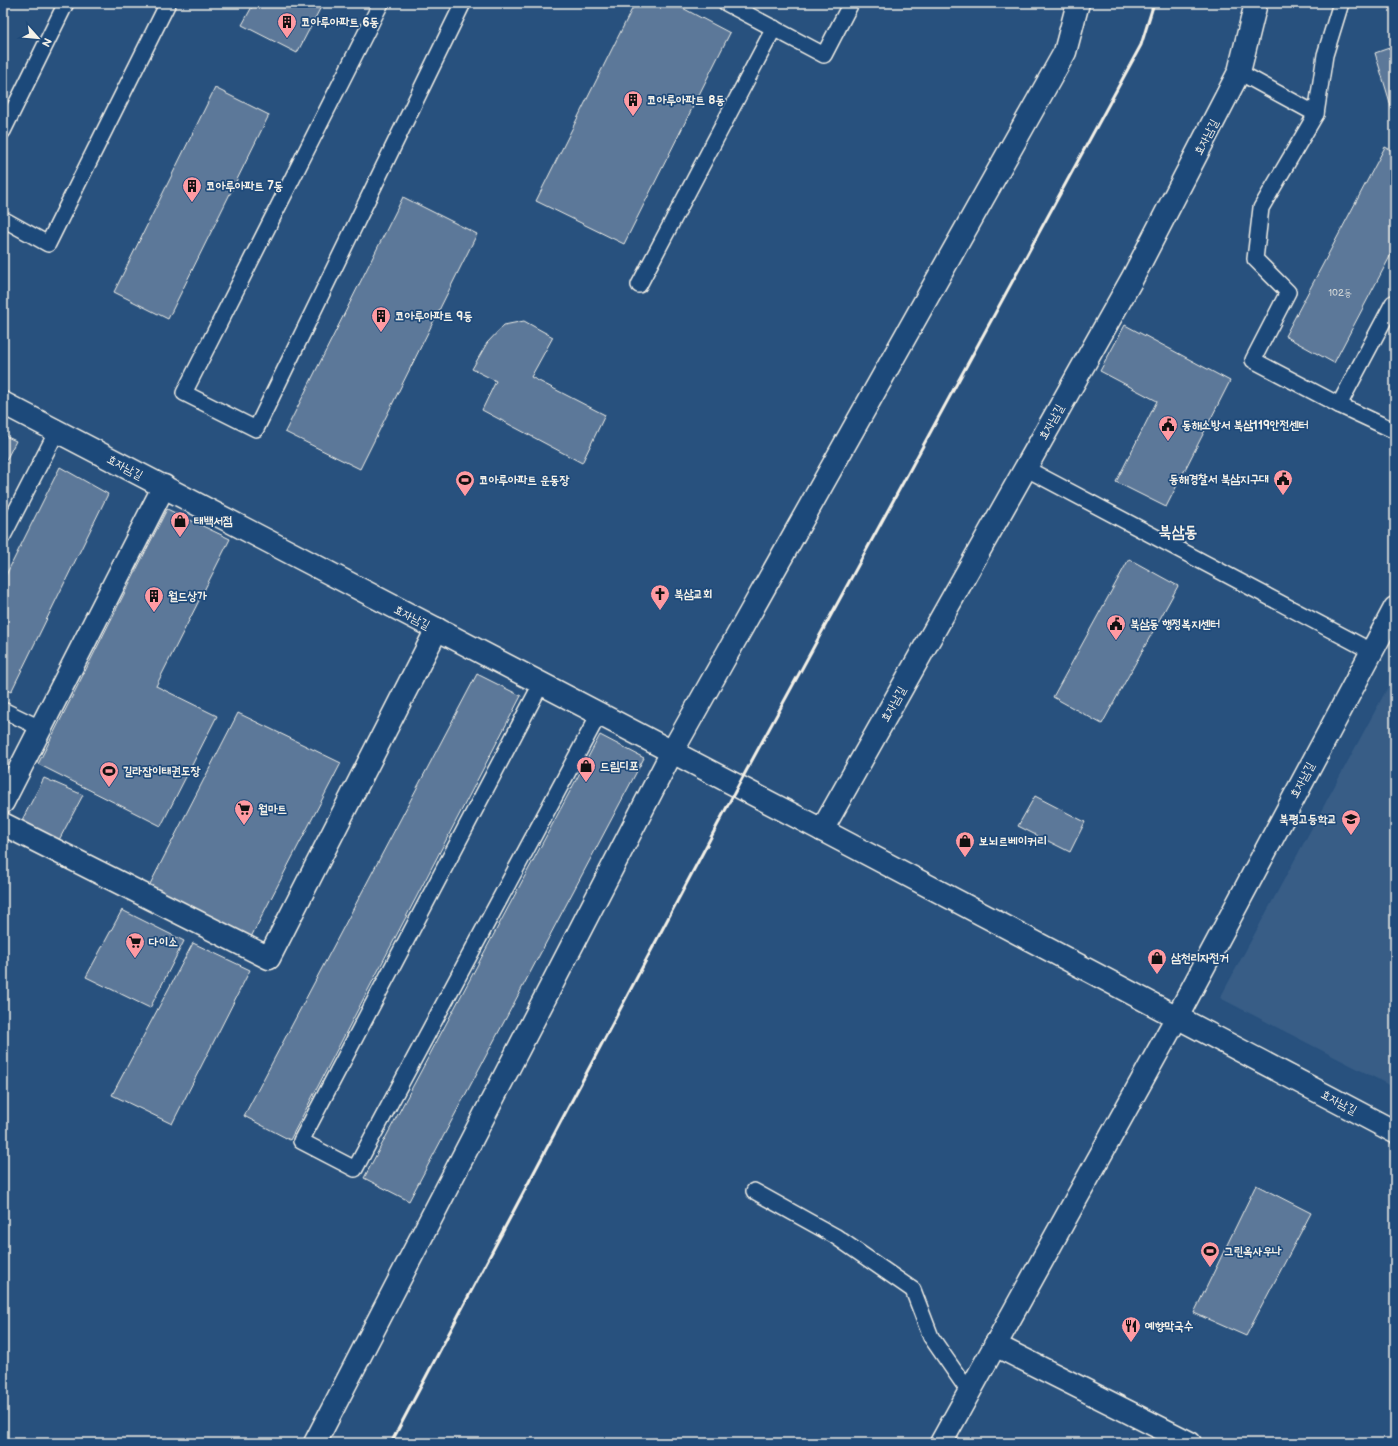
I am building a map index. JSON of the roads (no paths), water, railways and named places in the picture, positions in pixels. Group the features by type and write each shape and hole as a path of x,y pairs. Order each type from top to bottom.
{"street":[{"path":"315,1443 672,752 1066,52 1078,3"},
{"name":"효자남길","path":"822,830 1132,279 1239,72 1256,3"},
{"name":"효자남길","path":"3,403 822,830 1395,1132"},
{"path":"3,802 164,486"},
{"name":"효자남길","path":"1177,1017 1395,608"},
{"path":"3,824 269,958 437,629"},
{"path":"941,1443 1177,1017"},
{"path":"996,1345 1190,1443"}],"lane":[{"path":"3,131 66,3"},
{"path":"3,219 48,244 168,3"},
{"path":"380,3 184,393 256,429 464,3"},
{"path":"726,3 824,55 851,3"},
{"path":"1341,3 1326,55 1316,114 1261,208 1255,259 1288,292 1253,360 1339,405 1395,432"},
{"path":"639,285 774,28"},
{"path":"1239,72 1316,114"},
{"path":"1339,405 1393,303"},
{"path":"3,536 57,431"},
{"path":"1025,468 1371,651"},
{"path":"541,684 301,1141 354,1169 599,714"},
{"path":"3,710 40,728"},
{"path":"754,1191 835,1236 913,1290 931,1337 969,1392"}],"railway":[{"path":"391,1443 738,786 1141,45 1154,3"}],"place":[{"name":"코아루아파트 6동","path":"287,39"},
{"name":"코아루아파트 8동","path":"633,117"},
{"name":"코아루아파트 7동","path":"192,203"},
{"name":"코아루아파트 9동","path":"381,333"},
{"name":"동해소방서 북삼119안전센터","path":"1168,442"},
{"name":"동해경찰서 북삼지구대","path":"1283,496"},
{"name":"코아루아파트 운동장","path":"465,497"},
{"name":"태백서점","path":"180,538"},
{"name":"북삼교회","path":"660,611"},
{"name":"월드상가","path":"154,613"},
{"name":"북삼동 행정복지센터","path":"1116,641"},
{"name":"드림디포","path":"586,783"},
{"name":"길라잡이태권도장","path":"109,788"},
{"name":"월마트","path":"244,826"},
{"name":"북평고등학교","path":"1351,836"},
{"name":"보뇌르베이커리","path":"965,858"},
{"name":"다이소","path":"135,959"},
{"name":"삼천리자전거","path":"1157,975"},
{"name":"그린옥사우나","path":"1210,1268"},
{"name":"예향막국수","path":"1131,1343"}],"district":[{"name":"북삼동","path":"1178,531"}]}
